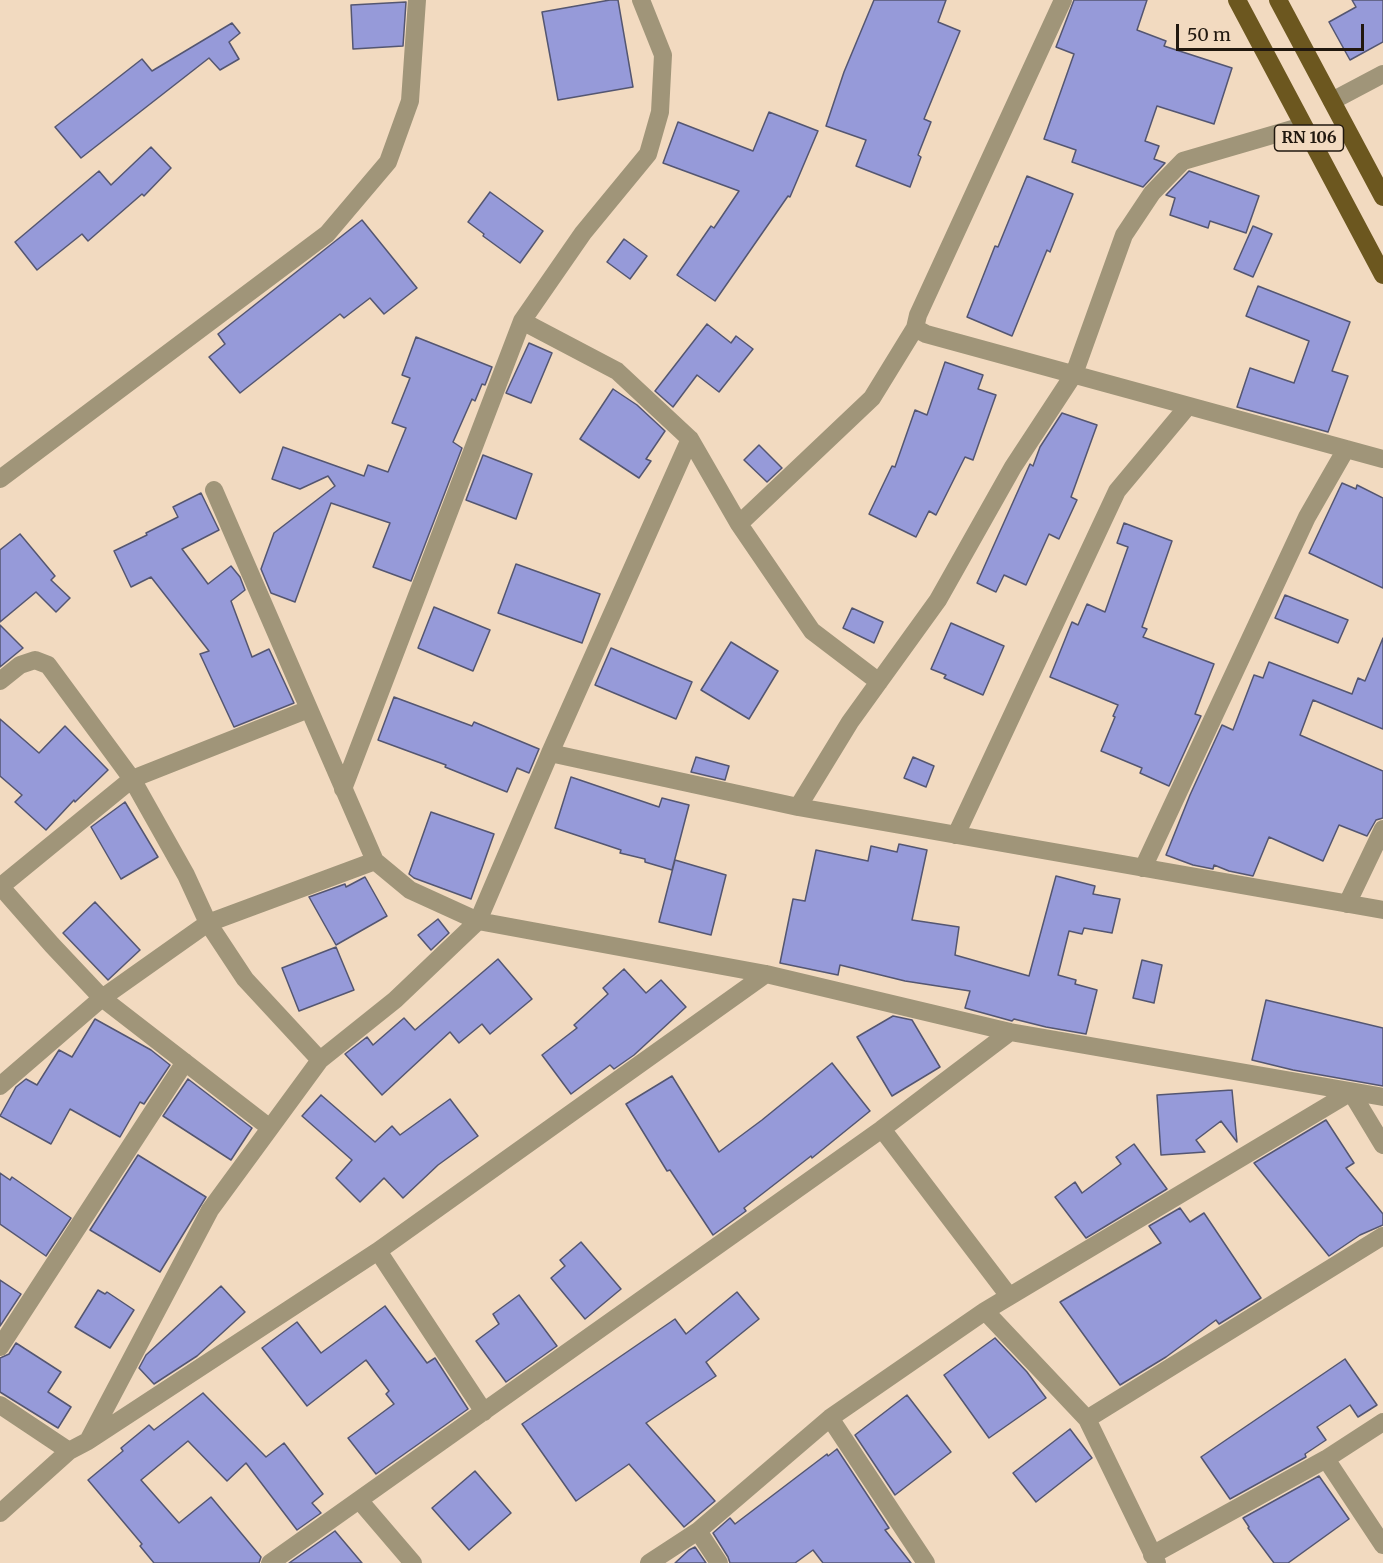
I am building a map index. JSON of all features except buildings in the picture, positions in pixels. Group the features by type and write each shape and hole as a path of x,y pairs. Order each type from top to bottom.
{"main road":[{"name":"RN 106","path":"1237,0 1383,275"},
{"name":"RN 106","path":"1278,0 1383,197"}],"street":[{"path":"0,479 327,234 388,162 410,100 417,0"},
{"path":"343,789 522,321 583,233 648,154 660,112 663,55 641,0"},
{"path":"739,524 872,398 915,328 918,315 1063,0"},
{"path":"1332,101 1383,74"},
{"path":"798,807 850,722 938,600 1013,467 1074,374 1124,235 1152,193 1183,160 1303,126"},
{"path":"522,321 617,371 690,439 739,524 812,631 879,682"},
{"path":"915,328 927,334 1383,459"},
{"path":"956,835 1117,491 1188,406"},
{"path":"88,1441 210,1210 320,1060 395,1000 478,921 690,439"},
{"path":"1143,868 1307,517 1346,449"},
{"path":"214,490 375,861 410,890 478,921 766,974 1010,1032 1383,1097"},
{"path":"0,681 20,665 35,660 48,665 132,779 186,875 208,923 244,979 320,1060"},
{"path":"270,1128 102,998 0,887 132,779 309,709"},
{"path":"550,753 798,807 1383,909"},
{"path":"1347,903 1383,829"},
{"path":"0,1086 102,998 208,923 375,861"},
{"path":"0,1513 69,1451 88,1441 378,1251 766,974"},
{"path":"270,1563 882,1129 1010,1032"},
{"path":"0,1347 185,1062"},
{"path":"1351,1092 1383,1145"},
{"path":"649,1563 698,1531 830,1418 985,1311 1351,1092"},
{"path":"882,1129 1009,1296"},
{"path":"1087,1419 1383,1236"},
{"path":"378,1251 484,1412"},
{"path":"985,1311 1087,1419 1154,1559 1326,1459 1383,1422"},
{"path":"0,1405 69,1451"},
{"path":"830,1418 926,1563"},
{"path":"1326,1459 1383,1545"},
{"path":"359,1500 413,1563"},
{"path":"698,1531 719,1563"}]}
